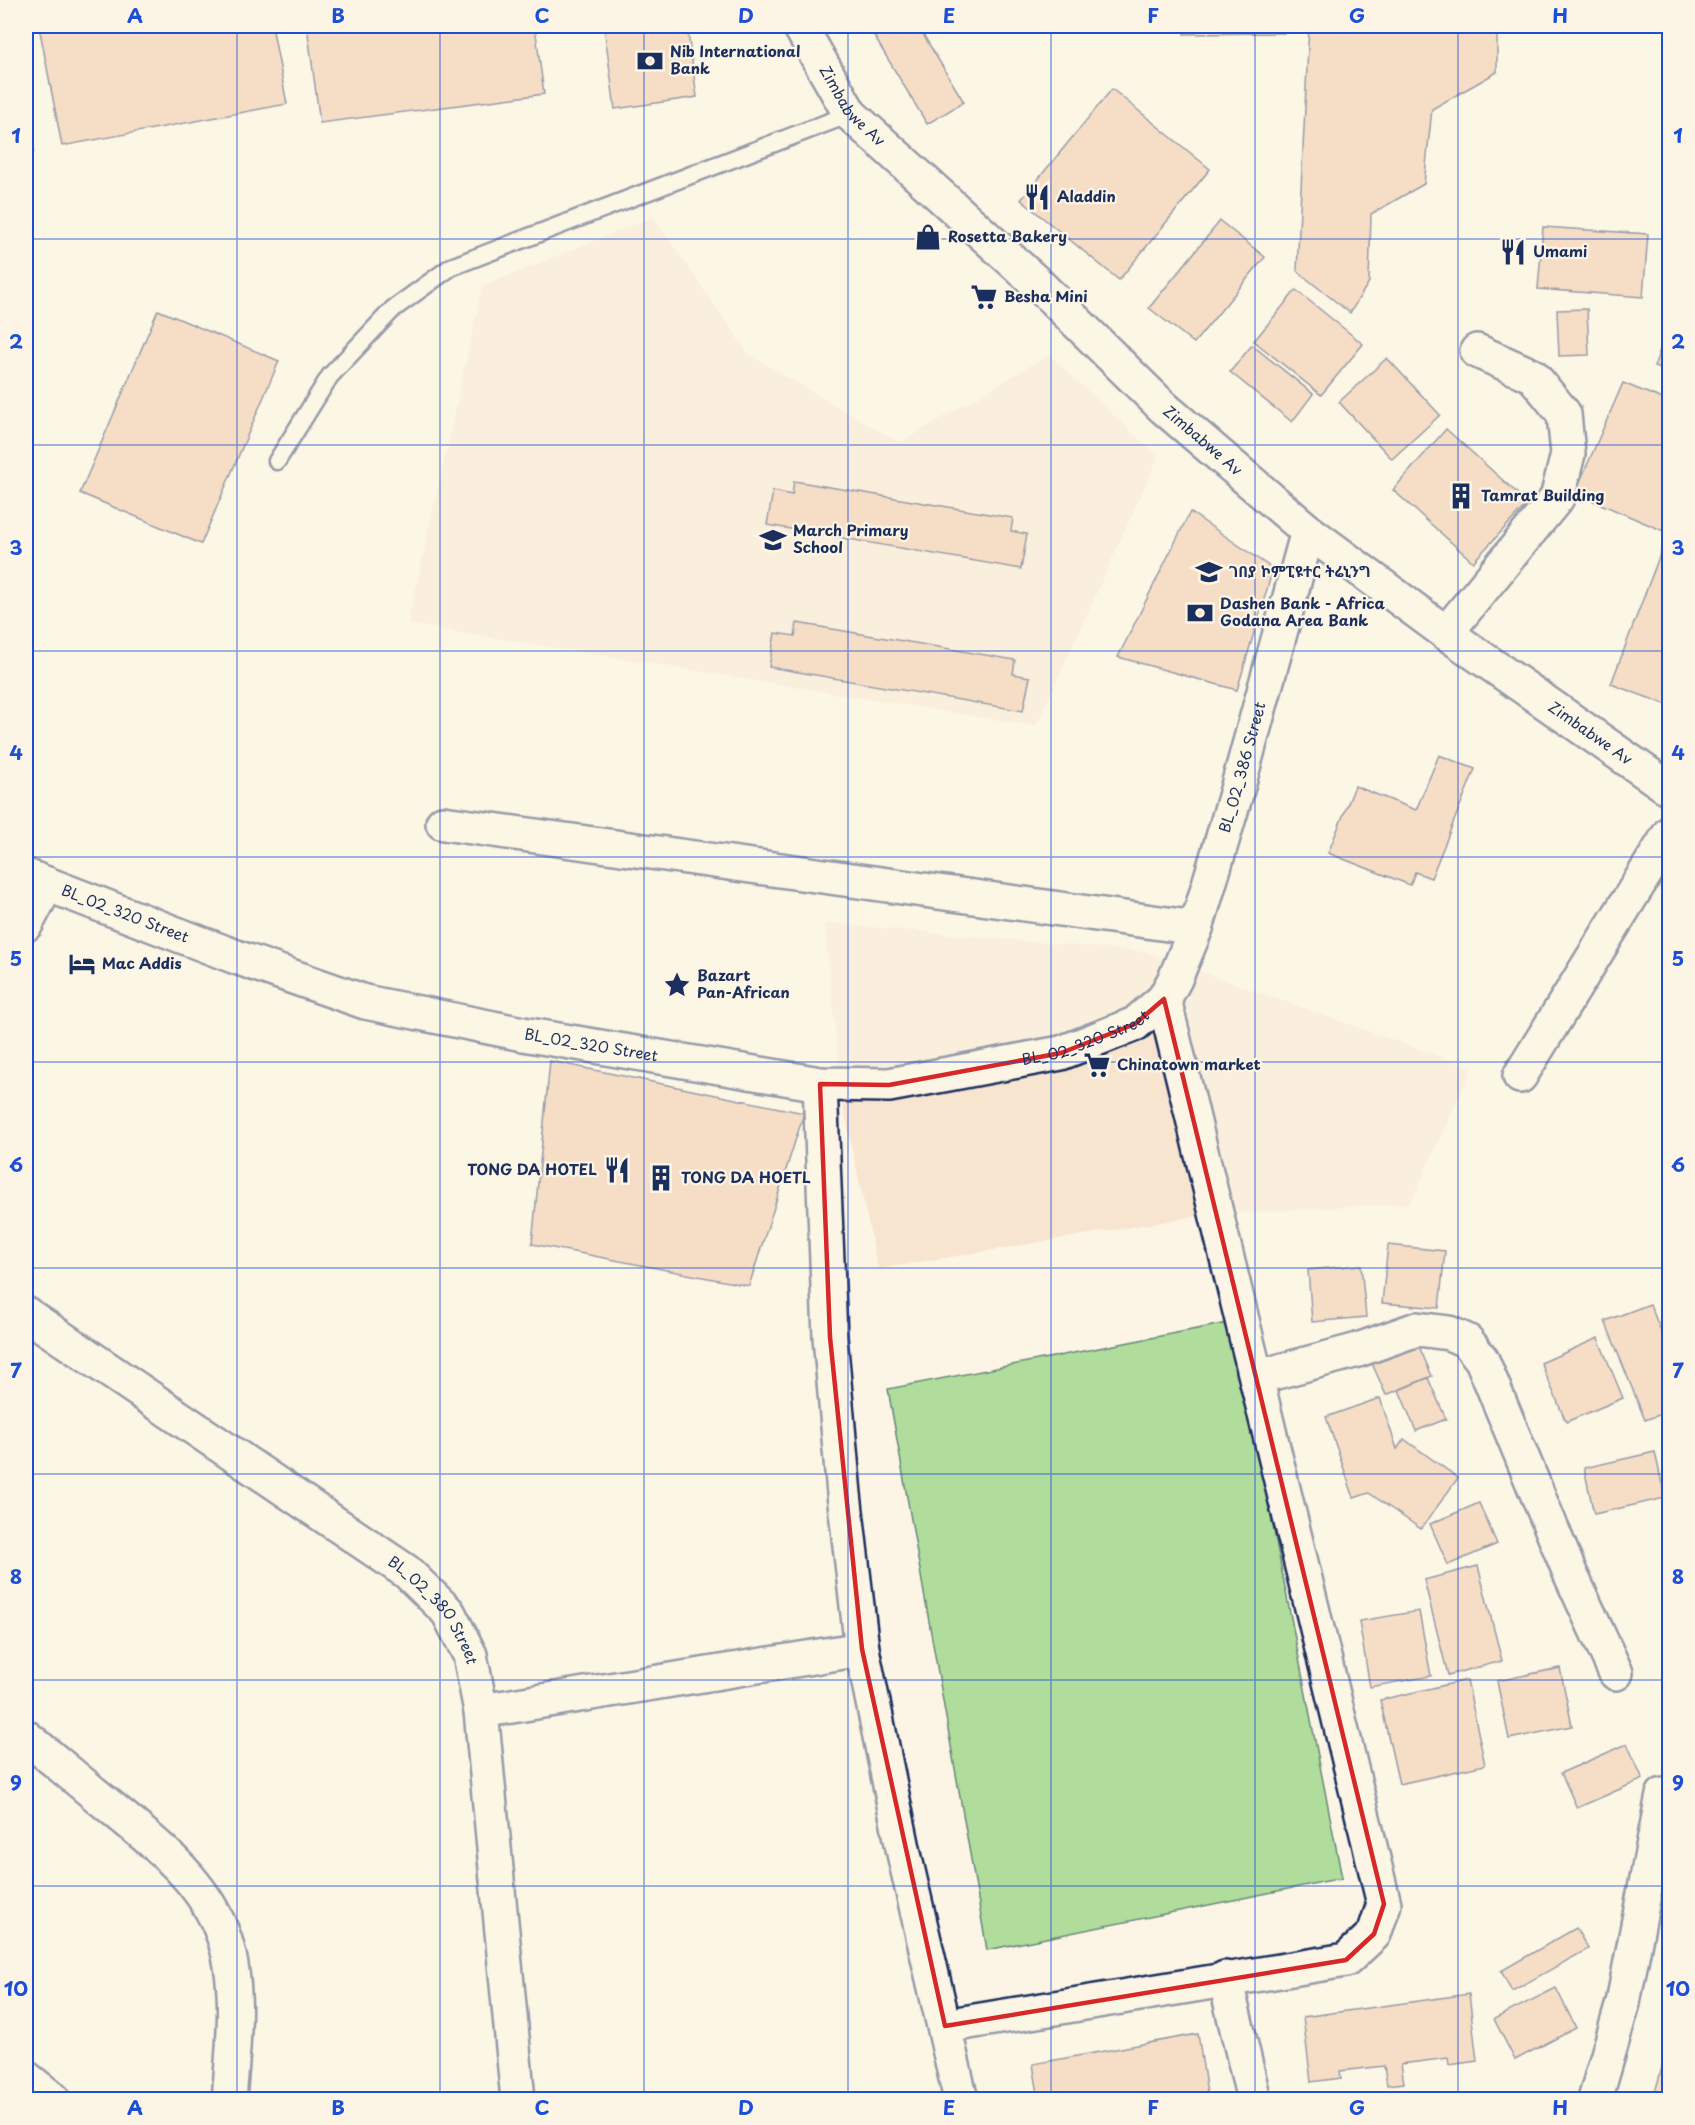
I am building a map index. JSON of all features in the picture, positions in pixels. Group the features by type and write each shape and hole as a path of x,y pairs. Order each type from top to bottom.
{"street":[{"name":"Zimbabwe Av","path":"800,26 850,114 1038,284 1163,407 1308,531 1446,633 1670,789"},
{"path":"1446,633 1557,498 1568,454 1564,414 1533,376 1478,351"},
{"name":"BL_02_386 Street","path":"1164,999 1196,928 1235,797 1308,531"},
{"path":"443,823 1196,928"},
{"path":"1520,1076 1670,833"},
{"path":"26,924 36,880"},
{"name":"BL_02_320 Street","path":"36,880 236,957 365,1002 523,1034 820,1084 889,1085 942,1073 1061,1053 1135,1024 1164,999"},
{"path":"945,2026 1225,1978 1346,1960 1374,1934 1384,1904 1258,1377 1164,999"},
{"path":"820,1084 830,1337 844,1494 862,1649 905,1858 961,2100"},
{"name":"BL_02_380 Street","path":"26,1314 407,1572 448,1612 470,1655 481,1711 518,2100"},
{"path":"1258,1377 1358,1350 1417,1329 1449,1333 1467,1341 1482,1360 1570,1573 1616,1673"},
{"path":"481,1711 862,1649"},
{"path":"26,1737 169,1856 205,1897 223,1932 231,1974 235,2032 229,2100"},
{"path":"1595,2100 1623,2003 1663,1795"},
{"path":"1225,1978 1254,2100"},
{"path":"26,2078 54,2100"}],"lane":[{"path":"277,461 330,376 393,309 451,267 850,114"}],"highlighted area":[{"path":"1164,999 1384,1904 1374,1934 1346,1960 945,2026 862,1649 830,1337 820,1084 889,1085 1061,1053 1135,1024"}],"shaded area":[{"name":"March Primary School","path":"653,217 749,355 900,443 1049,355 1158,457 1036,726 408,624 483,286"},
{"path":"825,923 1145,952 1472,1068 1410,1203 1204,1215 878,1269 843,1106"}],"green space":[{"path":"1233,1322 1342,1878 987,1950 888,1389"}],"building":[{"path":"39,26 272,26 287,104 62,146"},
{"path":"307,26 535,26 544,94 320,123"},
{"name":"Nib International Bank","path":"604,26 687,26 697,97 615,109"},
{"path":"868,26 918,26 964,102 927,124"},
{"path":"1184,26 1284,26 1284,33 1184,34"},
{"path":"1309,26 1497,26 1497,72 1432,109 1424,184 1371,214 1369,282 1350,313 1297,271"},
{"path":"1112,89 1210,169 1119,280 1021,200"},
{"path":"26,102 34,151 26,153"},
{"path":"1220,221 1265,257 1194,343 1149,308"},
{"path":"1543,227 1648,234 1643,297 1538,289"},
{"path":"1296,290 1363,344 1321,395 1254,341"},
{"path":"1587,309 1589,355 1559,356 1557,310"},
{"path":"158,310 279,361 201,544 80,493"},
{"path":"1670,321 1670,372 1654,367"},
{"path":"1252,345 1313,394 1292,422 1230,372"},
{"path":"1387,358 1440,415 1392,459 1339,402"},
{"path":"1623,383 1670,402 1670,524 1666,532 1575,493"},
{"name":"Tamrat Building","path":"1446,429 1528,503 1473,562 1393,490"},
{"path":"794,481 1013,518 1011,531 1027,534 1021,569 767,525 773,491 792,495"},
{"name":"Dashen Bank - Africa Godana Area Bank","path":"1190,512 1273,569 1237,690 1118,657"},
{"path":"1662,549 1670,552 1670,706 1611,684"},
{"path":"797,623 1015,660 1013,674 1030,677 1023,711 769,667 775,633 795,636"},
{"path":"1439,755 1475,769 1431,878 1415,872 1410,885 1328,853 1355,786 1416,810"},
{"name":"TONG DA HOETL","path":"550,1061 804,1113 749,1286 532,1244"},
{"path":"1388,1245 1445,1251 1439,1308 1382,1303"},
{"path":"1361,1265 1366,1317 1312,1322 1308,1270"},
{"path":"1650,1304 1670,1354 1670,1411 1645,1420 1605,1321"},
{"path":"1598,1338 1623,1398 1566,1422 1541,1363"},
{"path":"1417,1342 1432,1376 1386,1395 1371,1361"},
{"path":"1428,1378 1446,1419 1416,1431 1399,1390"},
{"path":"1380,1398 1397,1449 1404,1439 1458,1478 1421,1529 1369,1493 1354,1498 1326,1417"},
{"path":"1655,1452 1665,1498 1594,1514 1584,1468"},
{"path":"1479,1503 1497,1544 1448,1565 1430,1524"},
{"path":"1478,1566 1502,1661 1448,1675 1424,1580"},
{"path":"1419,1611 1431,1676 1370,1687 1359,1621"},
{"path":"1560,1668 1572,1726 1509,1739 1497,1681"},
{"path":"1467,1680 1485,1765 1399,1784 1380,1700"},
{"path":"1627,1744 1643,1779 1577,1808 1561,1773"},
{"path":"1576,1928 1588,1949 1512,1991 1501,1971"},
{"path":"1556,1988 1576,2028 1515,2060 1494,2019"},
{"path":"1469,1994 1477,2061 1449,2065 1448,2058 1401,2064 1404,2083 1387,2085 1384,2066 1340,2071 1341,2078 1311,2082 1303,2017"},
{"path":"1198,2034 1208,2100 1039,2100 1033,2064"},
{"path":"1663,2064 1670,2066 1670,2096 1655,2092"}],"place":[{"name":"Nib International Bank","path":"650,61"},
{"name":"Aladdin","path":"1037,197"},
{"name":"Rosetta Bakery","path":"928,237"},
{"name":"Umami","path":"1513,252"},
{"name":"Besha Mini","path":"984,297"},
{"name":"Tamrat Building","path":"1461,496"},
{"name":"March Primary School","path":"773,540"},
{"name":"ገበያ ኮምፒዩተር ትሬኒንግ","path":"1209,572"},
{"name":"Dashen Bank - Africa Godana Area Bank","path":"1200,613"},
{"name":"Mac Addis","path":"82,964"},
{"name":"Bazart Pan-African","path":"677,985"},
{"name":"Chinatown market","path":"1097,1065"},
{"name":"TONG DA HOTEL","path":"617,1170"},
{"name":"TONG DA HOETL","path":"661,1178"}]}
